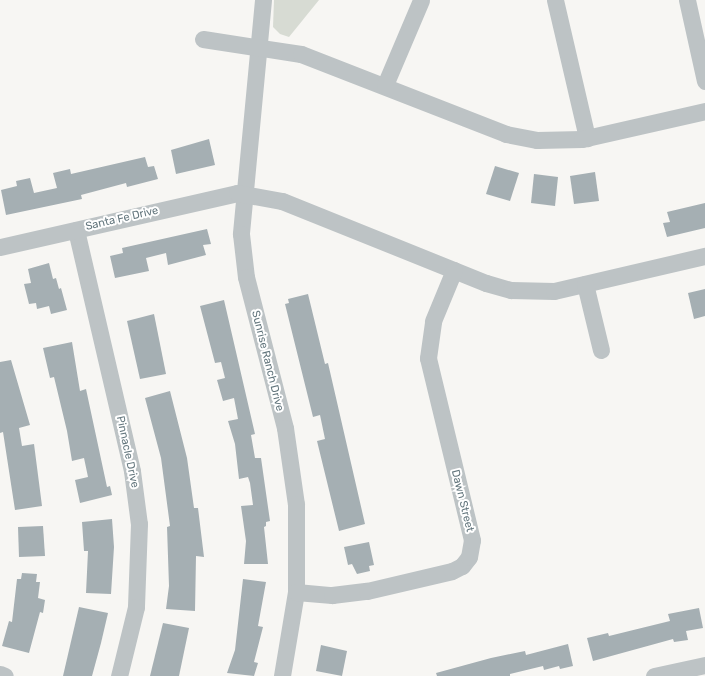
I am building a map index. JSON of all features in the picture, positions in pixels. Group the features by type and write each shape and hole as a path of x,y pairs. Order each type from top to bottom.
{"street":[{"name":"Sunrise Ranch Drive","path":"263,0 260,46 244,194 242,256 285,428 294,486 296,592 282,676"},
{"path":"385,85 421,0"},
{"path":"555,0 587,138"},
{"path":"687,0 705,81"},
{"path":"203,39 260,46 321,60 522,138 553,141 587,138 705,111"},
{"name":"Santa Fe Drive","path":"0,247 220,195 244,194 282,201 498,287 524,292 554,291 705,256"},
{"name":"Pinnacle Drive","path":"76,230 132,471 139,518 139,564 136,607 131,636 119,676"},
{"name":"Dawn Street","path":"296,592 332,595 368,591 452,571 462,566 470,557 472,540 428,358 433,321 454,270"},
{"path":"585,284 601,350"},
{"path":"654,676 705,665"},
{"path":"0,674 5,676"}],"shaded area":[{"path":"274,0 319,0 289,37 280,34 273,27"}],"building":[{"path":"209,139 215,165 176,174 171,150"},
{"path":"145,157 148,167 154,166 158,179 127,187 126,183 81,195 82,199 6,215 1,190 17,186 16,181 30,178 34,193 57,188 53,173 70,169 71,174"},
{"path":"495,166 519,173 510,201 486,194"},
{"path":"595,172 599,201 574,204 570,176"},
{"path":"534,174 558,177 555,206 531,203"},
{"path":"705,203 705,228 667,237 663,223 670,222 667,212"},
{"path":"207,229 211,244 203,245 206,255 168,265 166,253 146,258 149,271 115,278 110,256 123,253 122,248"},
{"path":"49,263 53,279 56,278 59,289 61,288 67,310 51,314 49,306 37,309 36,303 29,304 24,284 31,283 28,269"},
{"path":"705,289 705,316 694,319 688,293"},
{"path":"308,294 325,364 328,363 365,524 339,531 317,441 325,439 320,415 313,417 285,304 289,303 288,299"},
{"path":"224,300 255,434 251,435 255,458 261,458 270,521 266,522 266,526 264,527 268,564 244,564 246,541 241,506 253,505 250,483 248,477 239,479 235,444 228,421 238,419 234,398 223,401 217,380 225,378 221,362 215,363 200,306"},
{"path":"154,314 166,374 140,379 127,321"},
{"path":"72,342 80,391 86,389 107,487 110,486 112,495 80,503 75,480 88,477 84,458 72,461 67,431 54,377 50,378 43,348"},
{"path":"11,360 30,425 19,428 22,446 34,444 42,506 15,510 3,432 0,433 0,362"},
{"path":"170,391 187,458 194,508 198,508 204,557 196,556 195,611 166,609 169,586 167,527 170,526 161,458 145,398"},
{"path":"112,519 114,547 111,594 86,593 88,551 84,551 82,522"},
{"path":"43,526 45,556 19,557 18,527"},
{"path":"369,542 374,565 369,566 370,571 357,574 352,564 348,565 344,547"},
{"path":"22,573 37,574 36,582 40,582 38,598 45,600 43,613 40,612 29,653 2,646 9,621 12,622 17,579 21,579"},
{"path":"243,579 266,582 258,626 263,627 254,662 258,663 254,676 227,673 235,650"},
{"path":"79,607 108,613 92,676 63,676"},
{"path":"699,608 703,628 686,631 688,640 674,642 673,639 593,661 587,638 608,633 609,636 670,621 668,614"},
{"path":"163,623 189,628 179,676 150,676"},
{"path":"568,644 573,666 560,669 559,666 544,670 543,666 510,674 510,676 437,676 436,673 491,658 525,651 526,655"},
{"path":"321,645 347,651 342,676 316,671"}]}
